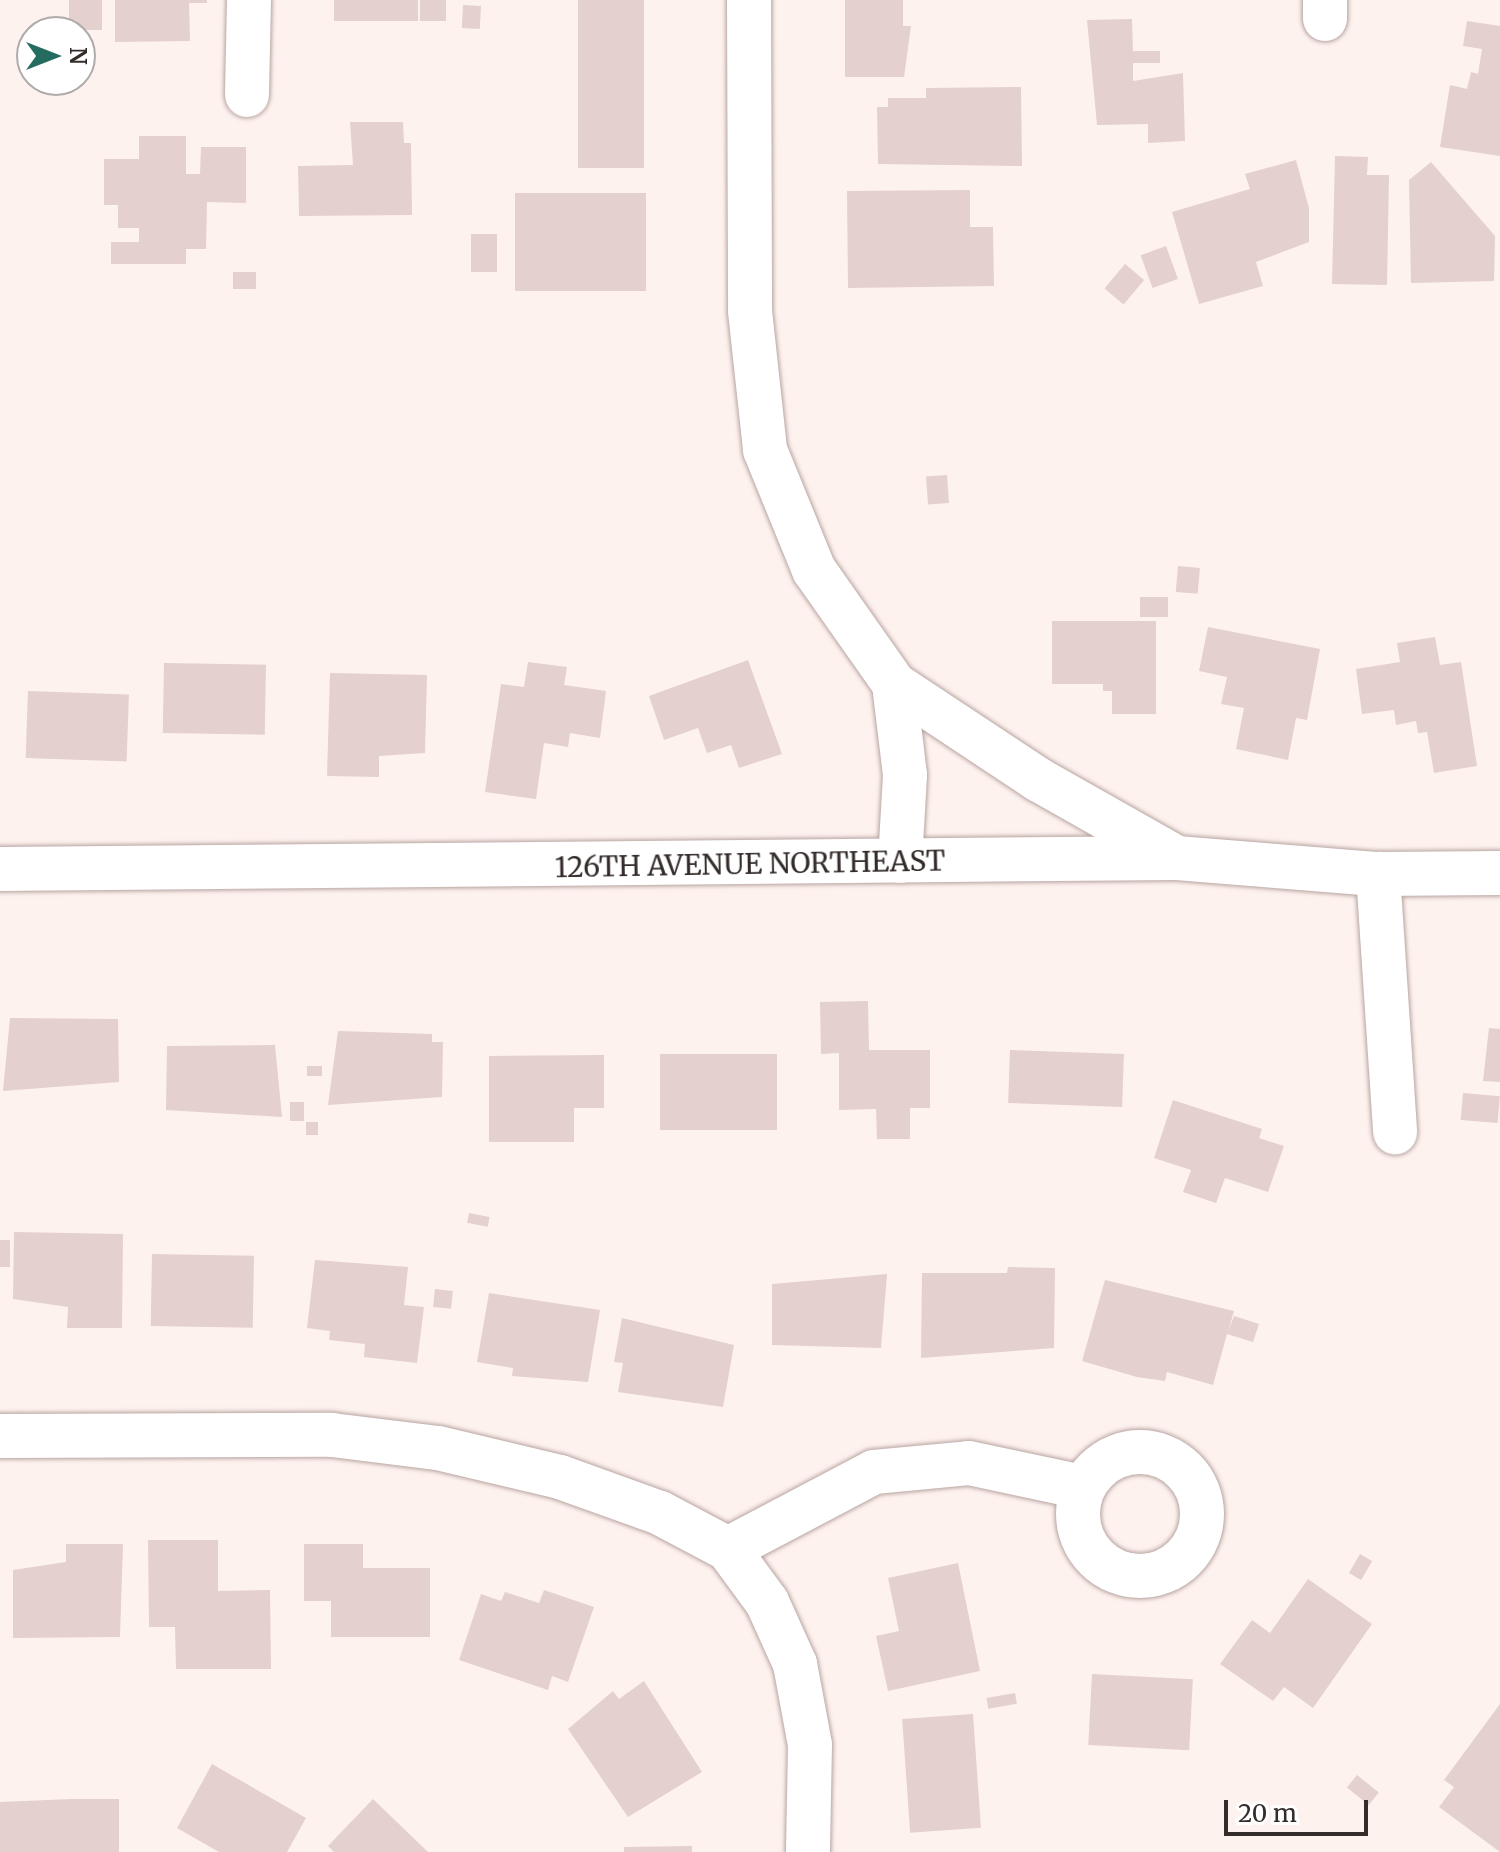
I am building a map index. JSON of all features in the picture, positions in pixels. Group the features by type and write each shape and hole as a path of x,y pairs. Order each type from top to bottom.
{"street":[{"path":"247,95 249,0"},
{"path":"749,0 750,311 765,450 814,570 894,684 1039,780 1177,858"},
{"path":"894,684 905,775 900,861"},
{"name":"126TH AVENUE NORTHEAST","path":"0,869 1177,858 1378,874 1500,873"},
{"path":"1378,874 1395,1132"},
{"path":"0,1436 332,1435 438,1448 574,1482 660,1513 728,1549 767,1602 795,1664 810,1745 808,1852"},
{"path":"728,1549 874,1472 969,1463 1082,1487"}],"building":[{"path":"69,0 102,0 102,30 96,30 96,16 69,16"},
{"path":"115,0 207,0 207,3 189,3 190,41 115,42"},
{"path":"334,0 418,0 418,21 334,21"},
{"path":"420,0 446,0 446,21 420,21"},
{"path":"578,0 644,0 644,168 578,168"},
{"path":"845,0 903,0 903,26 911,26 904,77 845,77"},
{"path":"463,5 481,6 480,29 462,28"},
{"path":"1132,19 1133,51 1160,51 1160,63 1133,63 1133,81 1183,73 1185,141 1148,143 1148,124 1097,125 1087,20"},
{"path":"1467,21 1500,26 1500,156 1440,147 1450,85 1467,89 1471,72 1478,74 1482,49 1463,46"},
{"path":"1021,87 1022,166 878,164 877,107 888,107 888,98 926,98 926,88"},
{"path":"350,122 403,122 404,143 411,143 412,215 299,216 298,166 353,165"},
{"path":"139,136 186,136 186,174 200,174 201,147 246,147 246,203 207,202 206,249 186,249 186,264 111,264 111,242 139,242 139,228 118,228 118,205 104,205 104,159 139,159"},
{"path":"1335,156 1368,157 1367,175 1389,175 1387,285 1332,284"},
{"path":"1296,160 1309,208 1309,242 1256,262 1263,286 1199,304 1172,212 1250,189 1245,174"},
{"path":"1431,162 1495,236 1494,281 1411,283 1409,180"},
{"path":"970,190 970,227 993,227 994,286 848,288 847,191"},
{"path":"515,193 646,193 646,291 515,291"},
{"path":"471,234 497,234 497,272 471,272"},
{"path":"1166,246 1178,279 1153,288 1141,255"},
{"path":"1125,264 1144,280 1124,305 1104,289"},
{"path":"233,272 256,272 256,289 233,289"},
{"path":"947,475 949,503 928,504 926,476"},
{"path":"1178,566 1200,568 1198,594 1176,592"},
{"path":"1140,597 1168,597 1168,617 1140,617"},
{"path":"1052,621 1156,621 1156,714 1112,714 1112,691 1103,691 1103,684 1052,684"},
{"path":"1208,627 1320,649 1307,720 1296,718 1288,760 1236,749 1244,708 1221,704 1227,677 1199,671"},
{"path":"1435,637 1440,665 1461,662 1477,766 1434,773 1427,732 1418,733 1416,721 1396,725 1394,710 1362,714 1356,669 1400,662 1397,643"},
{"path":"748,660 782,754 739,768 731,745 707,753 698,728 664,740 649,696"},
{"path":"528,662 567,667 564,685 606,691 600,738 570,733 568,747 544,743 536,799 485,792 501,684 524,687"},
{"path":"164,663 266,665 265,735 163,733"},
{"path":"330,673 427,675 425,753 379,756 379,777 327,776"},
{"path":"28,691 129,695 127,761 26,758"},
{"path":"868,1001 869,1050 930,1050 930,1108 910,1108 910,1139 877,1139 876,1109 839,1110 839,1053 821,1054 820,1002"},
{"path":"10,1018 118,1019 119,1082 3,1091"},
{"path":"1489,1028 1500,1029 1500,1082 1483,1081"},
{"path":"338,1031 432,1034 432,1042 443,1042 442,1097 328,1105"},
{"path":"275,1045 282,1117 166,1110 167,1046"},
{"path":"1010,1050 1124,1054 1122,1107 1008,1103"},
{"path":"660,1054 777,1054 777,1130 660,1130"},
{"path":"604,1055 604,1108 574,1108 574,1142 489,1142 489,1056"},
{"path":"307,1066 322,1066 322,1076 307,1076"},
{"path":"1463,1093 1500,1096 1498,1123 1461,1120"},
{"path":"1173,1100 1262,1129 1259,1138 1284,1146 1268,1192 1225,1178 1216,1203 1183,1192 1191,1170 1154,1158"},
{"path":"290,1102 304,1102 304,1121 290,1121"},
{"path":"306,1122 318,1122 318,1135 306,1135"},
{"path":"469,1213 490,1217 488,1227 467,1223"},
{"path":"14,1232 123,1234 122,1328 67,1328 68,1307 13,1299"},
{"path":"0,1240 10,1240 10,1267 0,1267"},
{"path":"152,1254 254,1256 253,1328 151,1326"},
{"path":"315,1260 408,1267 404,1305 424,1307 417,1363 364,1357 365,1344 329,1340 330,1331 307,1328"},
{"path":"1008,1267 1055,1268 1054,1348 921,1358 922,1273 1007,1273"},
{"path":"887,1274 881,1348 772,1345 772,1284"},
{"path":"1105,1280 1234,1311 1228,1332 1234,1316 1259,1324 1253,1342 1227,1334 1213,1385 1167,1372 1165,1381 1137,1377 1082,1361"},
{"path":"435,1289 453,1291 451,1309 433,1307"},
{"path":"489,1293 600,1310 588,1382 512,1376 513,1368 477,1362"},
{"path":"622,1318 734,1345 723,1407 618,1392 623,1363 614,1362"},
{"path":"148,1540 218,1540 218,1591 270,1590 271,1669 176,1669 175,1627 149,1627"},
{"path":"66,1544 123,1544 120,1637 13,1638 13,1570 66,1562"},
{"path":"304,1544 363,1544 363,1568 430,1568 430,1637 331,1637 331,1601 304,1601"},
{"path":"1360,1554 1372,1561 1361,1580 1349,1573"},
{"path":"958,1563 980,1671 888,1691 876,1636 899,1631 888,1578"},
{"path":"1308,1579 1372,1624 1313,1708 1284,1687 1273,1701 1220,1664 1252,1620 1270,1633"},
{"path":"544,1590 594,1607 568,1682 552,1676 548,1690 459,1660 481,1594 501,1601 505,1592 539,1603"},
{"path":"1092,1674 1193,1679 1189,1750 1088,1745"},
{"path":"644,1681 702,1772 628,1817 568,1729 613,1691 619,1699"},
{"path":"1015,1693 1017,1704 988,1709 986,1698"},
{"path":"1500,1704 1500,1852 1439,1807 1454,1787 1444,1780"},
{"path":"973,1714 981,1828 910,1833 902,1719"},
{"path":"212,1764 306,1818 287,1852 219,1852 177,1828"},
{"path":"1357,1775 1379,1793 1369,1805 1347,1787"},
{"path":"119,1799 119,1852 0,1852 0,1802"},
{"path":"373,1799 428,1852 334,1852 328,1846"},
{"path":"692,1846 692,1852 624,1852 624,1847"}]}
